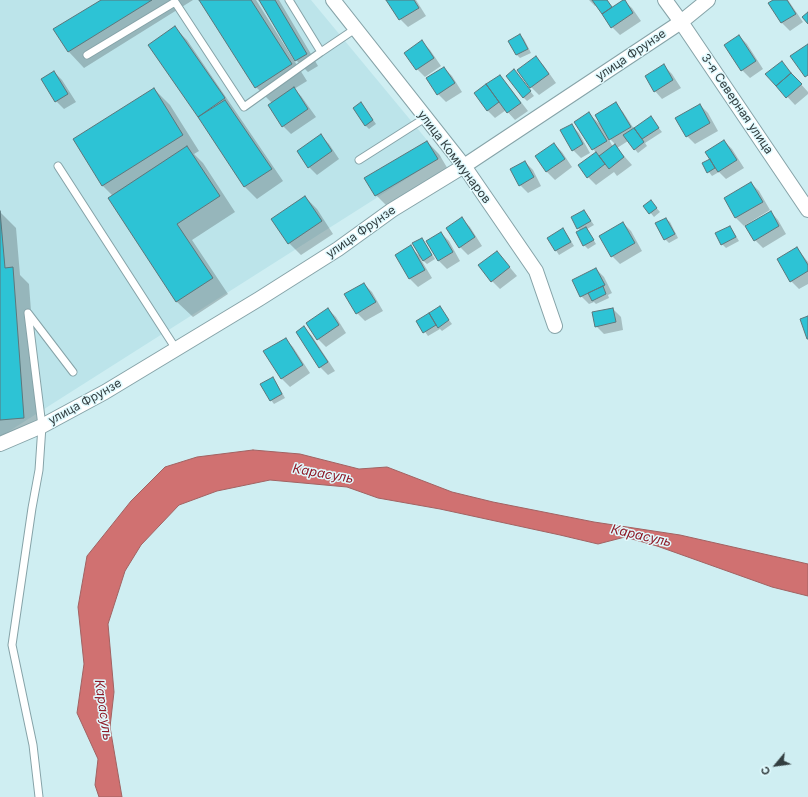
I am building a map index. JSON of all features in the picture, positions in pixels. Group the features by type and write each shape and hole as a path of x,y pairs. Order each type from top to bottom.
{"street":[{"name":"улица Коммунаров","path":"333,0 464,166 536,271 555,326"},
{"name":"3-я Северная улица","path":"665,0 808,210"},
{"name":"улица Фрунзе","path":"0,444 42,426 105,392 338,249 392,210 464,166 681,22 708,0"}],"lane":[{"path":"289,0 321,52"},
{"path":"87,55 175,2 244,107 355,29"},
{"path":"359,160 425,118"},
{"path":"58,166 176,349"},
{"path":"39,797 32,745 12,645 39,470 42,426 28,313 73,372"}],"shaded area":[{"path":"0,0 311,0 441,157 0,437"}],"water":[{"name":"Карасуль","path":"253,450 300,454 359,469 387,467 452,492 493,502 594,522 680,535 808,564 808,596 772,587 657,546 625,537 598,544 440,509 378,498 347,487 270,480 217,491 179,505 141,545 125,571 108,624 114,692 110,727 122,797 99,797 95,785 98,759 77,713 84,664 78,607 87,556 131,501 165,467 197,457"}],"building":[{"path":"101,0 152,0 68,52 53,29"},
{"path":"199,0 251,0 292,64 255,88"},
{"path":"259,0 275,0 307,54 295,61"},
{"path":"386,0 414,0 419,8 399,20"},
{"path":"592,0 607,0 612,7 602,14"},
{"path":"625,0 633,13 611,28 602,14"},
{"path":"773,0 787,0 796,14 781,23 768,3"},
{"path":"808,12 808,24 802,17"},
{"path":"175,26 225,98 198,117 148,45"},
{"path":"520,34 528,49 516,55 508,41"},
{"path":"739,35 756,61 741,71 724,45"},
{"path":"422,40 434,58 416,70 404,53"},
{"path":"808,44 808,75 805,77 790,56"},
{"path":"536,56 549,74 530,88 517,70"},
{"path":"782,61 791,73 776,86 765,74"},
{"path":"664,64 673,80 654,92 645,76"},
{"path":"444,67 455,83 437,95 426,78"},
{"path":"514,69 531,91 523,98 506,76"},
{"path":"54,71 68,94 55,102 41,79"},
{"path":"791,73 802,84 786,98 776,86"},
{"path":"500,75 521,103 507,113 486,84"},
{"path":"486,84 499,102 487,111 474,93"},
{"path":"294,87 308,109 282,127 268,105"},
{"path":"154,88 183,135 102,186 73,139"},
{"path":"225,100 272,169 244,187 198,117"},
{"path":"361,102 373,120 365,126 353,108"},
{"path":"616,102 631,127 609,140 595,115"},
{"path":"700,104 710,123 686,137 675,118"},
{"path":"589,112 607,141 592,150 574,122"},
{"path":"651,116 659,128 642,139 634,128"},
{"path":"572,124 583,144 572,151 560,130"},
{"path":"634,128 644,142 634,150 623,135"},
{"path":"321,134 332,151 308,168 297,151"},
{"path":"724,140 737,160 718,172 705,152"},
{"path":"427,141 438,159 375,196 364,178"},
{"path":"554,143 565,159 546,172 535,156"},
{"path":"615,144 624,157 609,169 599,156"},
{"path":"187,146 220,196 177,224 213,278 176,302 108,198"},
{"path":"596,152 605,164 587,178 578,165"},
{"path":"710,159 715,168 707,173 702,163"},
{"path":"525,161 534,177 519,186 510,169"},
{"path":"751,182 763,202 735,218 724,198"},
{"path":"305,196 322,221 288,244 271,219"},
{"path":"651,200 657,208 649,214 643,206"},
{"path":"584,210 591,221 577,229 571,217"},
{"path":"0,211 5,268 13,267 24,418 0,420"},
{"path":"771,211 779,226 754,241 745,226"},
{"path":"462,217 475,237 459,248 446,228"},
{"path":"666,218 675,234 664,240 655,223"},
{"path":"623,222 635,243 611,257 599,236"},
{"path":"730,226 736,237 721,245 715,233"},
{"path":"586,227 594,240 583,246 576,232"},
{"path":"563,228 571,242 555,251 547,238"},
{"path":"441,232 453,252 438,261 426,241"},
{"path":"422,238 432,255 423,261 412,243"},
{"path":"411,245 425,270 409,279 395,255"},
{"path":"797,247 808,265 808,271 790,282 777,259"},
{"path":"497,251 510,267 491,282 478,265"},
{"path":"596,268 605,285 580,297 572,280"},
{"path":"364,283 376,302 356,314 344,294"},
{"path":"603,286 606,294 592,301 588,293"},
{"path":"440,306 449,320 438,328 429,313"},
{"path":"328,308 339,325 317,340 306,323"},
{"path":"613,308 616,322 595,327 592,312"},
{"path":"429,313 436,325 423,333 416,321"},
{"path":"808,316 808,339 807,339 800,319"},
{"path":"304,326 328,362 319,368 296,332"},
{"path":"286,338 303,365 281,379 263,351"},
{"path":"273,377 282,394 270,401 260,384"}]}
